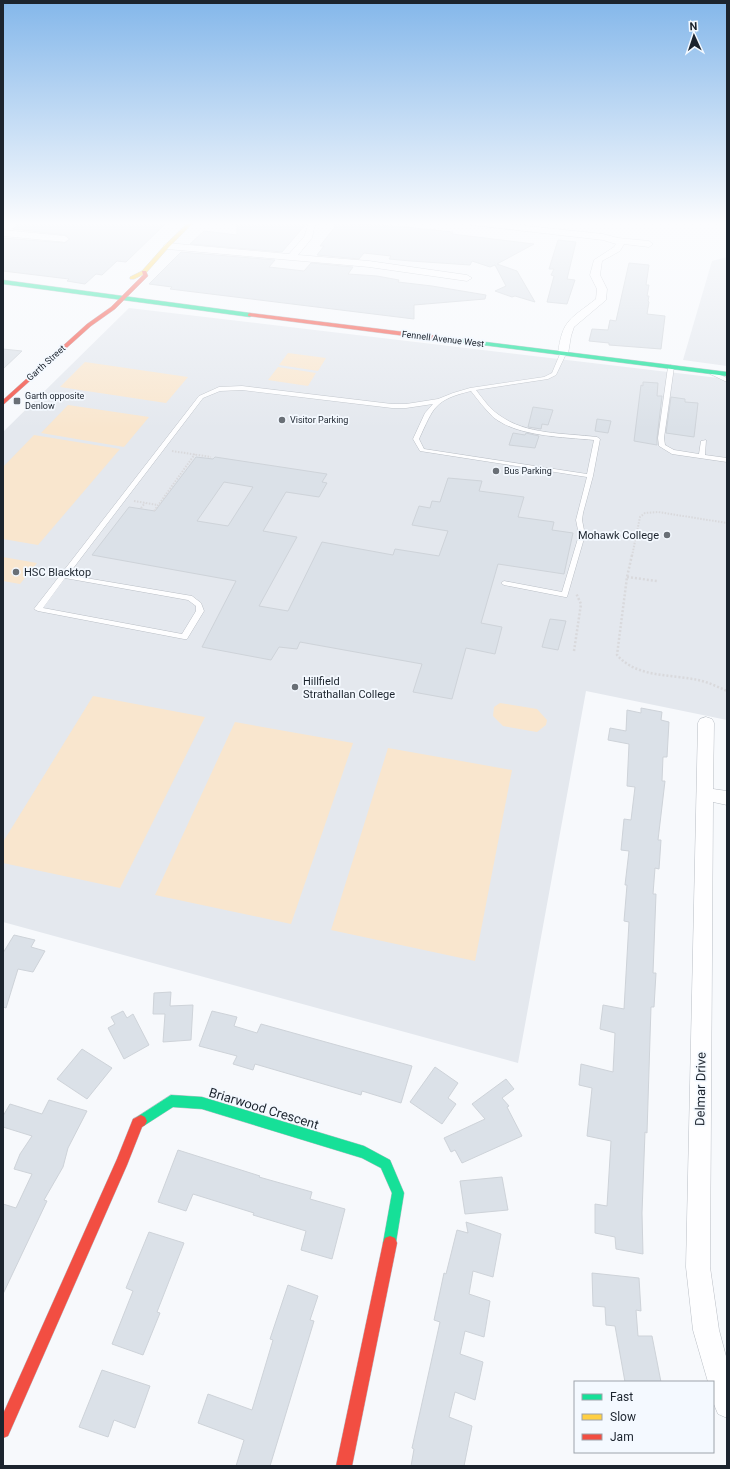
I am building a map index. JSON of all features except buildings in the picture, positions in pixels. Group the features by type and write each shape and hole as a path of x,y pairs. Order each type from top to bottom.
{"main road":[{"name":"Fennell Avenue West","path":"72,292 727,374"},
{"name":"Garth Street","path":"89,325 92,316 118,292"},
{"name":"Garth Street","path":"3,403 89,325 105,316 131,292"},
{"path":"11,383 22,385"},
{"name":"Briarwood Crescent","path":"3,1431 123,1161 138,1123 171,1101 202,1103 364,1152 386,1164 398,1193 394,1225 344,1466"}],"street":[{"path":"562,354 569,326 576,319 591,310 601,300 602,292"},
{"name":"Delmar Drive","path":"706,723 698,1267 706,1330 727,1405"},
{"path":"704,793 727,798"}],"lane":[{"path":"64,576 190,598 199,605 200,611 184,636 38,609 201,398 219,389 242,388 392,406 406,406 439,401 456,394 474,390 546,378 554,374 562,354"},
{"path":"671,367 661,438 662,446 672,452 727,460"},
{"path":"709,371 727,380"},
{"path":"474,390 495,415 510,424 537,431 597,439 590,476 580,513 579,520 582,535 565,595 504,583"},
{"path":"439,401 431,408 416,439 422,450 590,476"},
{"path":"702,456 704,441"}],"path":[{"path":"161,449 211,457"},
{"path":"154,511 195,454"},
{"path":"122,499 158,505"},
{"path":"141,508 145,503"},
{"path":"727,523 658,512 645,513 640,517 627,577 617,649 617,655 621,661 630,667 644,671 699,680 727,691"},
{"path":"627,577 657,581"},
{"path":"570,579 581,604 574,651"}],"shaded area":[{"path":"703,292 727,292 727,366 683,360"},
{"name":"Hillfield Strathallan College","path":"129,308 727,379 727,720 586,691 518,1063 3,922 3,432"},
{"path":"288,353 326,358 318,371 279,365"},
{"path":"85,362 188,377 166,403 60,387"},
{"path":"278,367 316,373 308,386 268,380"},
{"path":"68,405 149,417 124,447 41,433"},
{"path":"34,435 120,449 38,545 3,539 3,467"},
{"name":"HSC Blacktop","path":"3,557 37,563 20,584 3,581"},
{"path":"93,696 205,717 120,888 3,863 3,842"},
{"path":"500,703 537,709 547,720 546,725 537,732 503,726 493,716 494,707"},
{"path":"235,722 353,743 291,924 155,895"},
{"path":"388,748 512,770 475,961 331,930"}],"traffic: fast":[{"path":"75,292 250,315"},
{"path":"445,339 727,374"},
{"path":"141,1121 171,1101 202,1103 364,1152 386,1164 398,1193 390,1243"}],"traffic: jam":[{"path":"3,403 89,325 113,308 129,292"},
{"path":"250,315 445,339"},
{"path":"3,1431 123,1161 137,1123 141,1121"},
{"path":"344,1466 390,1243"}],"place":[{"name":"Garth opposite Denlow","path":"17,401"},
{"name":"Visitor Parking","path":"282,420"},
{"name":"Bus Parking","path":"496,471"},
{"name":"Mohawk College","path":"667,535"},
{"name":"HSC Blacktop","path":"16,572"},
{"name":"Hillfield Strathallan College","path":"295,687"}]}
